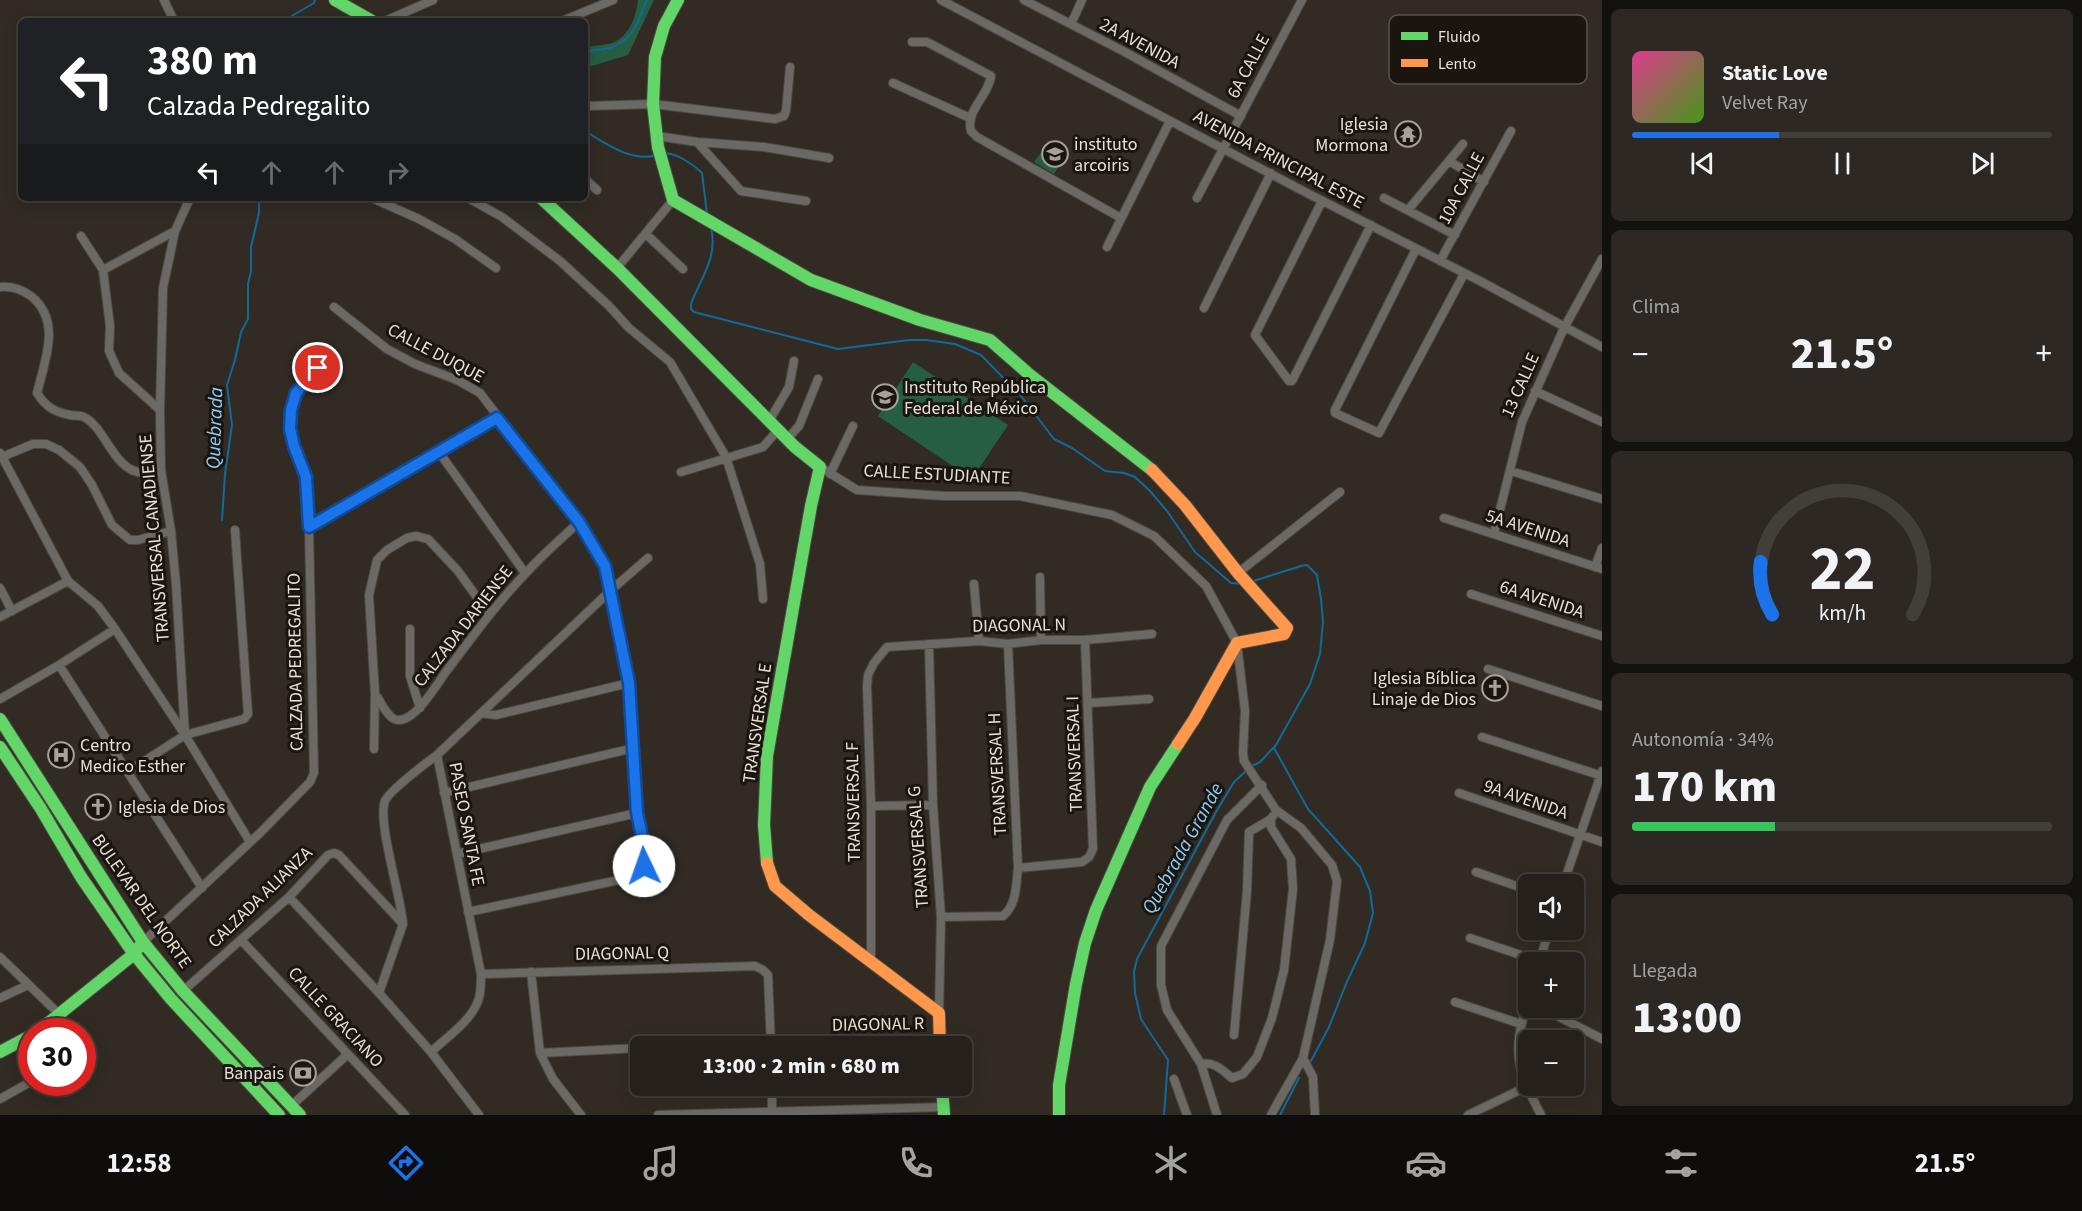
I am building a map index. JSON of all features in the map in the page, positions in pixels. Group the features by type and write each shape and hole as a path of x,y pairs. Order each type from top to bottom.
{"street":[{"path":"164,0 173,18"},
{"path":"335,0 367,18"},
{"path":"392,18 433,0"},
{"path":"569,18 613,0"},
{"path":"678,0 664,26 655,57 653,104 657,142 673,200 811,280 898,313 990,340 1030,375 1156,473 1287,630 1284,634 1237,644 1195,718 1150,787 1095,910 1085,943 1059,1085 1059,1115"},
{"name":"AVENIDA PRINCIPAL ESTE","path":"941,0 1602,347"},
{"name":"2A AVENIDA","path":"1024,0 1241,116"},
{"path":"1071,24 1082,0"},
{"name":"6A CALLE","path":"1197,198 1302,0"},
{"path":"912,42 927,42 991,76 990,85 970,118 971,131 977,137 1121,218"},
{"path":"588,106 653,104 768,120 779,118 786,111 790,67"},
{"path":"894,83 970,118"},
{"path":"1107,247 1170,121"},
{"name":"10A CALLE","path":"1440,261 1511,131"},
{"path":"657,142 697,142 764,147 828,158"},
{"path":"697,142 741,191 806,201"},
{"path":"1407,210 1463,144"},
{"path":"1449,161 1484,182"},
{"path":"1204,308 1271,173"},
{"path":"588,182 597,190"},
{"path":"1384,198 1455,235"},
{"path":"617,268 673,200"},
{"name":"TRANSVERSAL CANADIENSE","path":"185,735 171,531 161,470 160,410 163,288 175,231 189,201"},
{"path":"379,201 419,219 455,239 496,268"},
{"path":"473,201 502,217 560,261 609,306 629,328 670,362 726,457 760,564 763,599"},
{"name":"CALLE ESTUDIANTE","path":"544,201 617,268 788,440 825,471 857,490 945,496 1020,496 1112,515 1154,536 1206,586 1237,644 1245,711 1244,761 1262,785 1276,810"},
{"path":"1322,201 1255,335 1289,381 1292,381 1371,225"},
{"path":"103,270 175,231"},
{"path":"646,234 683,269"},
{"path":"81,236 103,270 110,326 109,351 120,373 160,410"},
{"path":"1416,249 1335,413 1378,433 1464,274"},
{"name":"13 CALLE","path":"1494,534 1511,471 1517,434 1564,327 1602,260"},
{"path":"0,287 20,289 26,292 41,304 46,316 50,344 37,393 41,399 49,408 83,417 95,427 126,466 142,473 161,470"},
{"name":"CALLE DUQUE","path":"334,307 387,349 480,393 579,522 605,566 629,683 637,813 643,841 644,866 641,873 633,877 468,912"},
{"path":"681,472 763,447 789,387 794,361"},
{"name":"CALZADA PEDREGALITO","path":"143,942 250,842 310,782 314,773 306,477 290,429 291,410 296,393 318,368"},
{"path":"788,440 799,426 818,379"},
{"path":"1535,391 1602,422"},
{"path":"309,527 497,418"},
{"path":"825,471 854,426"},
{"path":"171,531 130,540 112,525 92,485 80,467 69,456 46,444 33,444 1,455 68,581 98,606 116,629 185,735 250,842"},
{"path":"439,452 525,573"},
{"name":"TRANSVERSAL E","path":"825,471 809,517 767,756 764,825 766,861 775,886 809,915 939,1013"},
{"path":"1511,471 1602,499"},
{"path":"1241,577 1340,492"},
{"name":"5A AVENIDA","path":"1444,518 1599,568"},
{"name":"CALZADA DARIENSE","path":"375,694 393,719 404,719 420,708 489,614 525,573 579,522"},
{"path":"129,771 185,735 243,719 248,714 235,531"},
{"path":"374,749 375,694 369,595 377,560 387,550 407,538 416,536 428,539 458,571 489,614"},
{"path":"1599,568 1602,548"},
{"name":"PASEO SANTA FE","path":"430,1052 469,1016 476,1007 481,990 481,974 436,755 648,558"},
{"path":"1040,577 1041,640"},
{"path":"0,617 68,581"},
{"path":"974,584 979,641"},
{"path":"0,588 12,611"},
{"name":"6A AVENIDA","path":"1471,594 1602,636"},
{"path":"0,699 116,629"},
{"path":"410,629 410,676 420,708"},
{"name":"DIAGONAL N","path":"887,647 979,641 1008,644 1152,634"},
{"name":"TRANSVERSAL I","path":"1018,868 1082,862 1089,857 1093,849 1085,640"},
{"name":"TRANSVERSAL G","path":"929,644 933,805 941,917 940,1036"},
{"name":"TRANSVERSAL H","path":"941,917 1003,916 1014,903 1018,868 1008,644"},
{"name":"TRANSVERSAL F","path":"871,962 871,806 867,686 868,675 874,663 887,647"},
{"path":"59,665 202,888"},
{"path":"1488,669 1602,706"},
{"path":"481,713 496,715 629,683"},
{"path":"1089,703 1149,699"},
{"name":"BULEVAR DEL NORTE","path":"0,719 143,942 183,991 296,1111"},
{"path":"1482,737 1601,774 1567,874"},
{"name":"BULEVAR DEL NORTE","path":"0,747 41,809 81,877 134,954 171,999 279,1115"},
{"path":"444,793 634,748"},
{"path":"379,993 403,924 402,908 384,827 385,801 436,755"},
{"path":"1217,1115 1201,1064 1167,1010 1161,985 1161,946 1227,820 1262,785"},
{"name":"9A AVENIDA","path":"1459,793 1602,842"},
{"path":"871,806 933,805"},
{"path":"1201,1064 1209,1062 1232,1078 1244,1074 1257,1057 1272,1018 1284,970 1293,889 1291,860 1271,827 1271,819 1276,810 1301,828 1332,865 1337,881 1330,940 1303,1058 1271,1115"},
{"path":"457,854 637,813"},
{"path":"1234,1035 1247,891 1249,832 1271,819"},
{"name":"CALZADA ALIANZA","path":"183,991 242,941 289,897 328,855 334,853 339,855 403,924"},
{"path":"1476,872 1518,887"},
{"path":"289,897 379,993 430,1052 479,1115"},
{"path":"1470,939 1518,955"},
{"name":"CALLE GRACIANO","path":"242,941 405,1115"},
{"path":"56,1018 134,954 143,942"},
{"path":"0,957 60,1015"},
{"name":"DIAGONAL Q","path":"481,974 754,966 768,975 771,1036"},
{"path":"531,972 540,1053 553,1079 581,1115"},
{"path":"0,998 28,985"},
{"path":"1455,1002 1521,1024"},
{"path":"1520,1030 1523,1018"},
{"path":"1561,1018 1602,1039"},
{"path":"1518,1038 1518,1059"},
{"path":"0,1052 18,1042"},
{"path":"540,1053 630,1048"},
{"path":"296,1111 348,1054"},
{"path":"1303,1058 1313,1077 1315,1115"},
{"path":"1174,1079 1186,1115"},
{"path":"0,1099 18,1089"},
{"path":"1468,1115 1518,1091"},
{"path":"772,1096 772,1114"},
{"path":"658,1115 944,1111 943,1096"},
{"path":"1531,1096 1541,1115"}],"green space":[{"path":"638,0 654,0 628,55 588,67 588,47 608,44 621,38 630,27"},
{"path":"1042,151 1061,162 1054,174 1034,162"},
{"path":"913,362 1008,425 972,479 878,416"}],"waterway":[{"name":"Quebrada","path":"288,18 314,3 315,0"},
{"name":"Quebrada Grande","path":"588,52 618,45 630,35 647,0"},
{"name":"Quebrada Grande","path":"588,133 629,154 648,157 657,155"},
{"name":"Quebrada Grande","path":"665,153 685,160 702,173 707,214"},
{"name":"Quebrada","path":"222,520 225,474 232,425 227,385 241,332 248,319 251,247 259,213 259,201"},
{"name":"Quebrada Grande","path":"711,228 712,249 691,304 694,312 838,349 926,340 955,344 981,355 1021,396 1054,439 1072,448 1105,471 1135,477 1167,511 1195,552 1231,583 1242,584"},
{"name":"Quebrada Grande","path":"1250,582 1307,565 1317,575 1323,622 1320,654 1310,684 1276,745 1260,762 1250,767"},
{"path":"1274,748 1308,809 1360,867 1370,891 1373,913 1365,943 1329,1027 1311,1061"},
{"name":"Quebrada Grande","path":"1164,1115 1168,1060 1141,1019 1135,993 1134,972 1137,959 1216,812 1234,782 1246,771"},
{"path":"1280,1115 1299,1078"}],"traffic: fast":[{"path":"335,0 367,18"},
{"path":"678,0 664,26 655,57 653,104 658,147 673,200 811,280 920,320 990,340 1030,375 1152,470"},
{"path":"544,201 617,268 795,447 820,467 811,506 767,756 764,825 767,863"},
{"path":"0,719 143,942 183,991 300,1115"},
{"path":"1059,1115 1059,1085 1085,943 1096,910 1150,787 1178,744"},
{"path":"0,747 41,809 81,877 134,954 171,999 279,1115"},
{"path":"54,1018 134,954 139,947"},
{"path":"0,1052 18,1042"},
{"path":"943,1096 944,1115"}],"traffic: slow":[{"path":"1152,470 1185,505 1238,573 1287,628 1284,634 1237,643 1178,744"},
{"path":"767,863 775,886 809,915 939,1013 940,1036"}],"place":[{"name":"Iglesia Mormona","path":"1408,134"},
{"name":"instituto arcoiris","path":"1055,154"},
{"name":"Instituto República Federal de México","path":"885,397"},
{"name":"Iglesia Bíblica Linaje de Dios","path":"1495,688"},
{"name":"Centro Medico Esther","path":"61,755"},
{"name":"Iglesia de Dios","path":"98,807"},
{"name":"Banpais","path":"303,1073"}],"route":[{"path":"318,368 296,393 291,410 290,429 306,477 309,527 497,418 579,522 605,566 629,683 637,813 643,841 644,866"}]}
